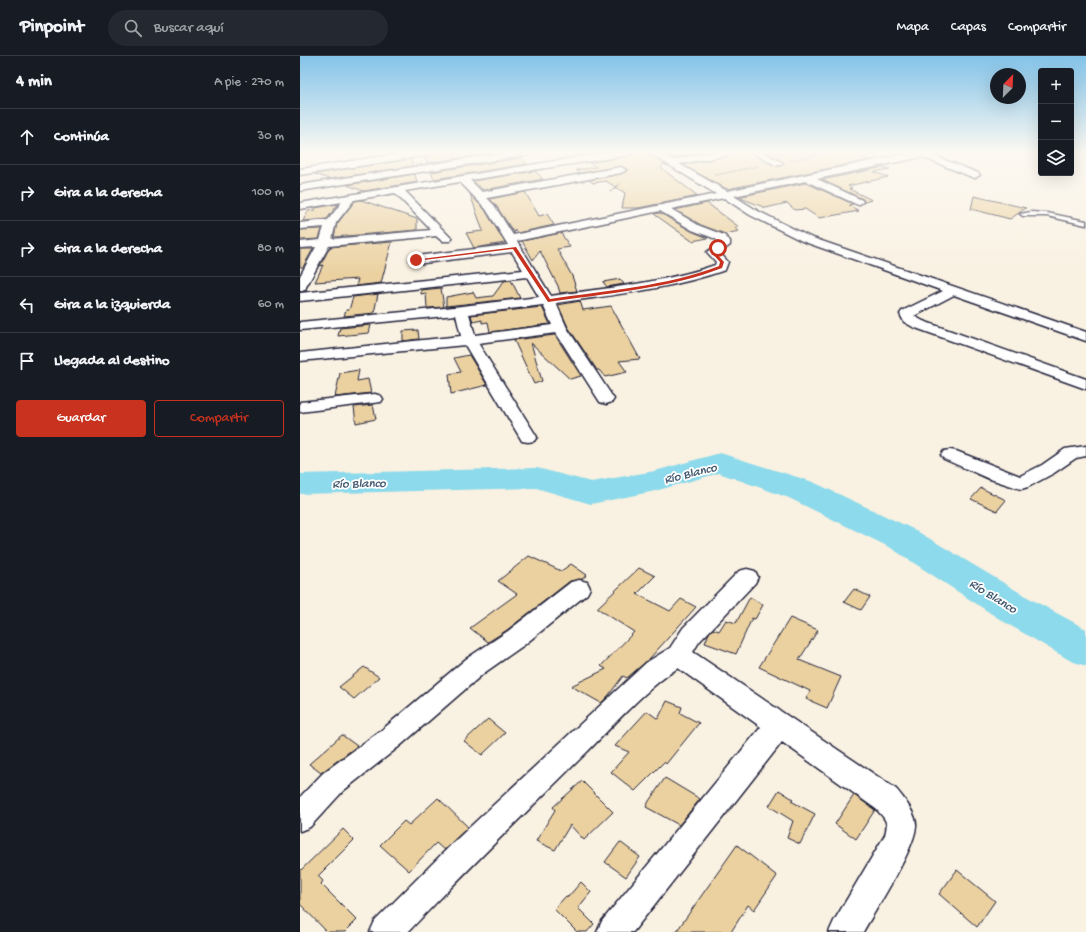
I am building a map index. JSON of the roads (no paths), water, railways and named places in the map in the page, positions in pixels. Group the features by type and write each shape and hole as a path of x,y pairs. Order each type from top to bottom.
{"street":[{"path":"300,206 381,193"},
{"path":"401,193 440,232 460,255"},
{"path":"476,193 490,207 548,301 560,328 606,399"},
{"path":"479,196 496,193"},
{"path":"722,193 754,213 806,239 1086,337"},
{"path":"416,260 460,255 660,207 736,193"},
{"path":"839,193 858,202"},
{"path":"300,287 325,242 331,223 350,198"},
{"path":"300,326 548,301 692,277 721,267 722,262 713,252 724,245 724,241 720,237 696,228 660,207"},
{"path":"300,226 331,223"},
{"path":"300,245 440,232"},
{"path":"300,297 530,273"},
{"path":"953,291 907,314 909,319 918,324 1086,384"},
{"path":"461,310 469,340 528,437"},
{"path":"300,357 469,340 560,328"},
{"path":"300,407 375,399"},
{"path":"950,455 994,474 1021,483 1048,469 1071,453 1086,451"},
{"path":"386,932 467,849 623,700 656,669 678,655 692,635 747,577"},
{"path":"300,817 333,782 392,737 474,666 516,638 579,588"},
{"path":"678,655 886,799 896,810 902,825 898,841 845,932"},
{"path":"613,932 779,725"}],"lane":[{"path":"1023,214 1033,212 1086,223"}],"waterway":[{"name":"Río Blanco","path":"300,484 537,478 591,493 655,481 720,463 801,490 903,539 1015,609 1086,649"}]}
